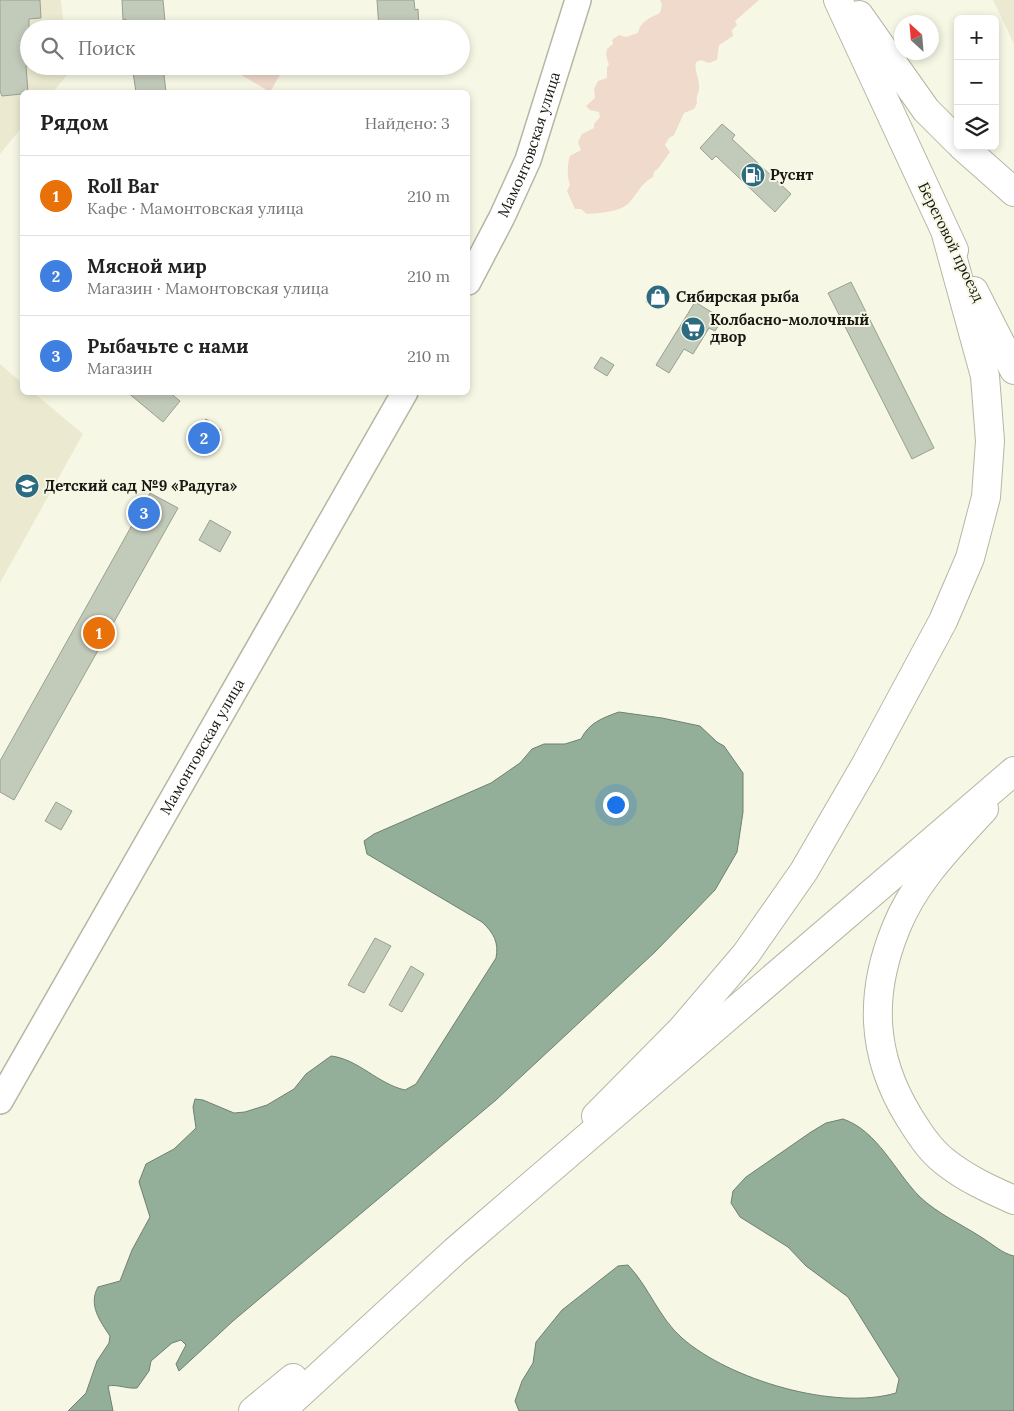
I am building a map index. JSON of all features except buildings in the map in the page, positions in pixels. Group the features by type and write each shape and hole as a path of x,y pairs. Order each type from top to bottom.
{"main road":[{"name":"Береговой проезд","path":"838,0 888,112 946,234 1014,370"},
{"path":"848,0 926,110 954,138"},
{"path":"967,150 1014,192"},
{"path":"510,1203 682,1029 746,954 804,871 866,764 943,621 970,558 984,506 990,441 985,376 946,234"},
{"path":"281,1411 455,1251 1014,771"},
{"path":"1014,776 945,852 915,891 894,934 884,965 877,1003 879,1043 887,1073 900,1102 922,1138 951,1166 982,1186 1014,1200"},
{"path":"253,1411 455,1251"}],"street":[{"name":"Мамонтовская улица","path":"470,278 502,217 528,160 578,0"},
{"name":"Мамонтовская улица","path":"0,1101 403,395"}],"shaded area":[{"path":"0,0 61,0 63,20 20,20 20,75 67,75 55,90 20,90 20,129 0,154"},
{"path":"660,0 759,0 735,21 737,25 732,30 733,36 719,45 717,60 709,63 701,60 696,62 699,88 697,103 694,109 684,113 674,135 669,138 665,145 670,152 654,172 653,177 643,185 625,206 609,212 587,214 581,209 575,209 567,191 570,185 568,163 570,156 581,150 578,142 582,134 594,128 594,124 600,117 599,112 590,110 586,106 595,98 594,89 598,81 607,78 607,67 609,65 606,55 607,49 613,44 612,40 619,35 626,37 638,33 643,23 660,13 662,5"},
{"path":"993,0 1014,0 1014,44"},
{"path":"241,75 280,75 271,90 267,90"},
{"name":"Детский сад №9 «Радуга»","path":"0,364 20,381 20,395 36,395 83,434 0,583"},
{"path":"619,712 700,726 724,746 743,773 743,812 737,852 715,890 655,952 496,1100 233,1321 179,1371 176,1364 186,1345 181,1340 172,1343 151,1361 149,1371 137,1388 108,1386 113,1411 68,1411 86,1393 97,1361 109,1343 110,1336 96,1313 95,1294 98,1287 120,1281 132,1250 150,1217 139,1182 146,1164 174,1149 196,1128 193,1107 195,1099 203,1100 234,1113 245,1112 267,1105 294,1089 306,1074 331,1056 359,1066 386,1083 405,1090 416,1084 496,958 495,938 482,922 367,854 364,841 374,834 491,783 520,763 532,749 544,744 565,744 581,739 584,733 597,722"},
{"path":"843,1119 855,1125 876,1142 911,1187 927,1203 1001,1251 1014,1256 1014,1411 519,1411 515,1401 522,1381 533,1363 536,1342 562,1310 618,1266 628,1265 674,1330 702,1353 727,1367 755,1379 814,1395 871,1398 896,1393 899,1379 848,1297 806,1266 788,1247 740,1217 731,1203 733,1191 746,1177 826,1123"}],"place":[{"name":"Руснт","path":"753,175"},
{"name":"Сибирская рыба","path":"658,297"},
{"name":"Колбасно-молочный двор","path":"693,329"},
{"name":"Мясной мир","path":"204,438"},
{"name":"Детский сад №9 «Радуга»","path":"27,486"},
{"name":"Рыбачьте с нами","path":"144,513"},
{"name":"Roll Bar","path":"99,633"}]}
